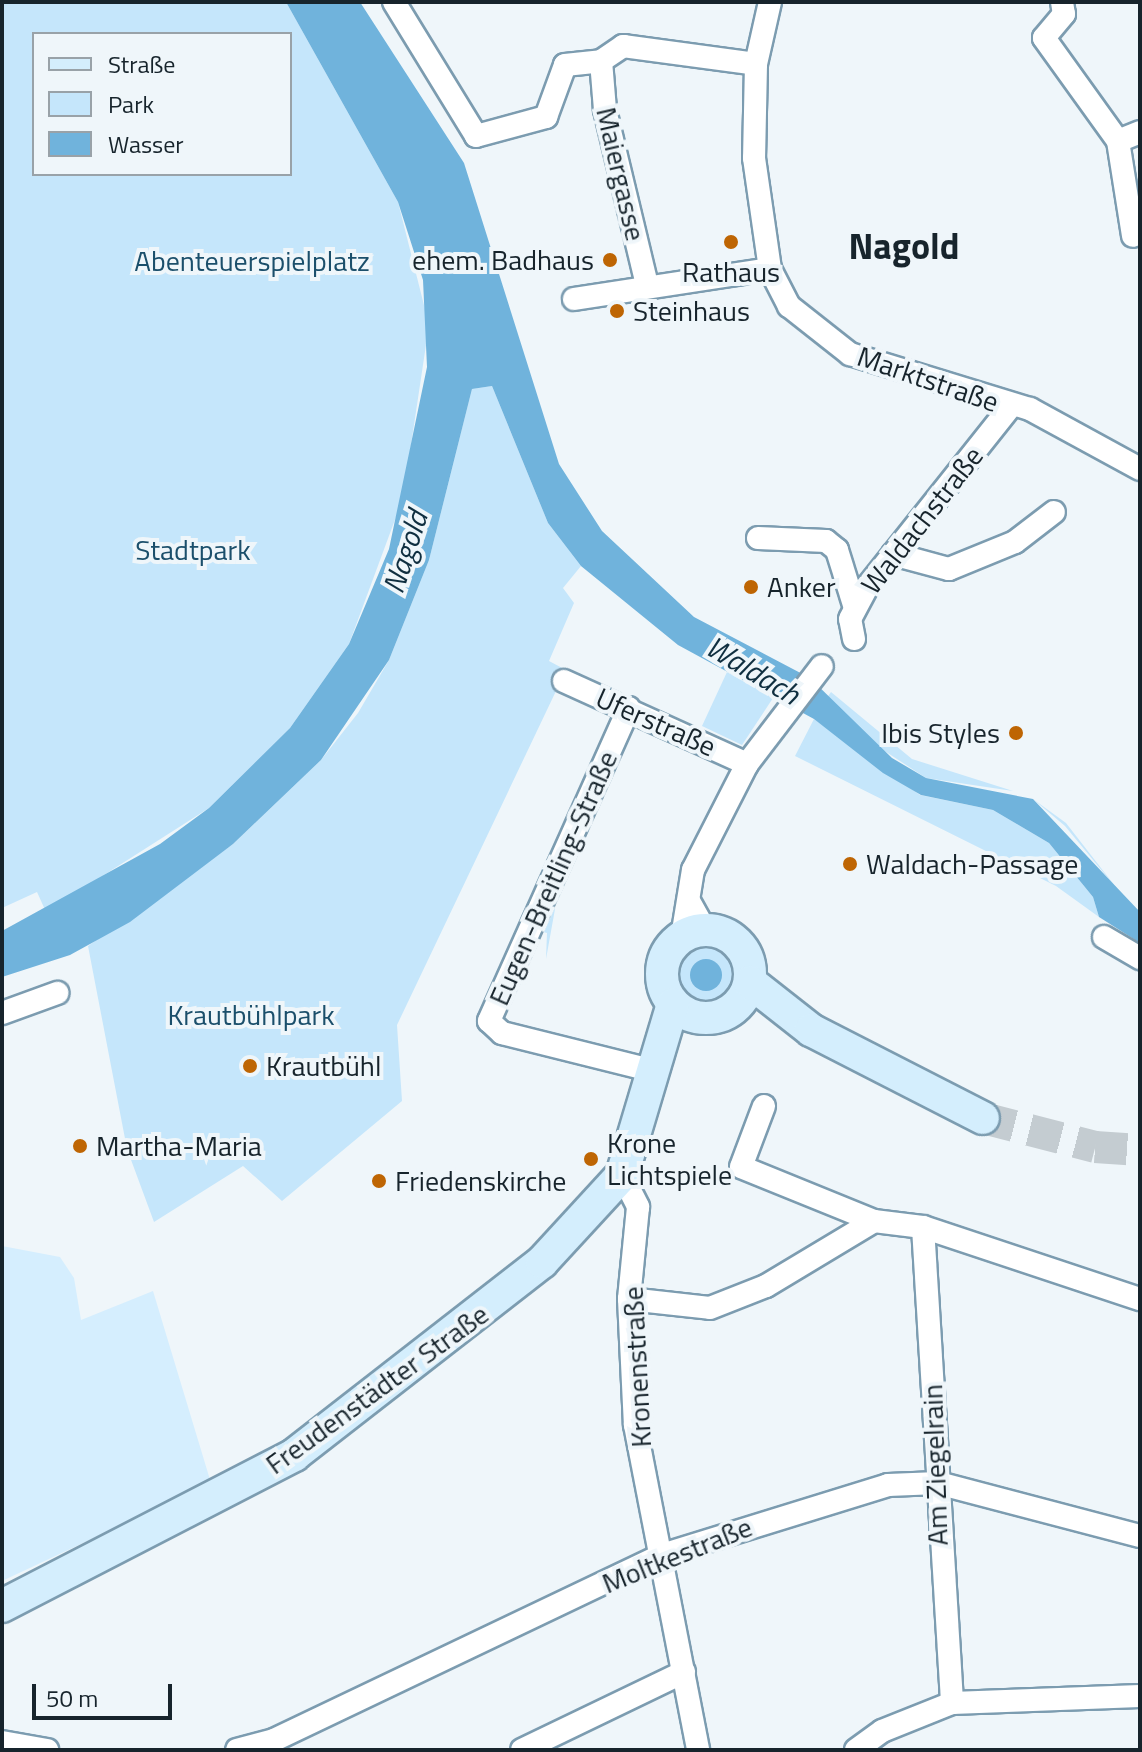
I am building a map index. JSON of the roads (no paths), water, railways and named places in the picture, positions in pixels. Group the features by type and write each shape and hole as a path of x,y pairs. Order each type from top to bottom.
{"street":[{"path":"394,2 476,136 546,117 554,78 565,65 601,61 623,46 756,64"},
{"name":"Marktstraße","path":"770,2 756,64 754,158 770,269 789,306 850,354 1010,407 1030,409 1140,469"},
{"path":"1062,2 1064,14 1044,38 1118,141 1133,236"},
{"name":"Maiergasse","path":"601,61 605,110 647,285"},
{"path":"1118,141 1140,132"},
{"path":"574,299 647,285 770,269"},
{"name":"Waldachstraße","path":"854,639 855,608 893,554 1010,407"},
{"path":"893,554 949,569 1015,542 1054,512"},
{"path":"758,538 826,541 837,550 855,608"},
{"path":"693,933 689,901 693,870 747,764 780,716 816,672"},
{"name":"Uferstraße","path":"564,681 747,764"},
{"name":"Eugen-Breitling-Straße","path":"629,708 489,1021 502,1033 654,1071"},
{"path":"693,933 742,947 743,995"},
{"path":"693,933 662,964 683,1010 743,995 983,1118"},
{"path":"1104,937 1140,958"},
{"path":"2,1013 57,993"},
{"name":"Freudenstädter Straße","path":"2,1606 305,1447 542,1262 622,1175 654,1071 683,1010"},
{"path":"764,1106 741,1167 874,1221 923,1227 1140,1299"},
{"name":"Kronenstraße","path":"622,1175 638,1207 629,1299 635,1425 698,1750"},
{"path":"629,1299 710,1308 766,1286 874,1221"},
{"name":"Am Ziegelrain","path":"923,1227 952,1703"},
{"name":"Moltkestraße","path":"237,1750 276,1745 662,1555 818,1502 888,1485 938,1483 1140,1536"},
{"path":"522,1750 684,1672"},
{"path":"856,1750 882,1731 952,1703 1140,1696"},
{"path":"2,1742 47,1750"}],"water":[{"name":"Waldach","path":"286,2 360,2 464,163 559,464 602,531 694,617 810,678 892,758 926,778 1033,799 1140,912 1140,943 1099,917 1093,897 1049,843 993,810 921,795 883,773 814,719 678,645 581,566 548,523 492,386 472,389 429,560 389,660 321,760 233,844 130,922 70,955 2,977 2,931 160,844 209,808 290,728 349,644 389,549 427,367 423,280 398,202"},
{"path":"706,959 717,964 722,975 717,986 706,991 695,986 690,975 695,964"}],"tunnel":[{"path":"983,1118 1095,1147 1140,1150"}],"place":[{"name":"Rathaus","path":"731,242"},
{"name":"ehem. Badhaus","path":"610,260"},
{"name":"Steinhaus","path":"617,311"},
{"name":"Anker","path":"751,587"},
{"name":"Ibis Styles","path":"1016,733"},
{"name":"Waldach-Passage","path":"850,864"},
{"name":"Krautbühl","path":"250,1066"},
{"name":"Martha-Maria","path":"80,1146"},
{"name":"Krone Lichtspiele","path":"591,1159"},
{"name":"Friedenskirche","path":"379,1181"}],"district":[{"name":"Nagold","path":"904,246"}],"park label":[{"name":"Abenteuerspielplatz","path":"252,261"},
{"name":"Stadtpark","path":"193,550"},
{"name":"Krautbühlpark","path":"251,1015"}]}
